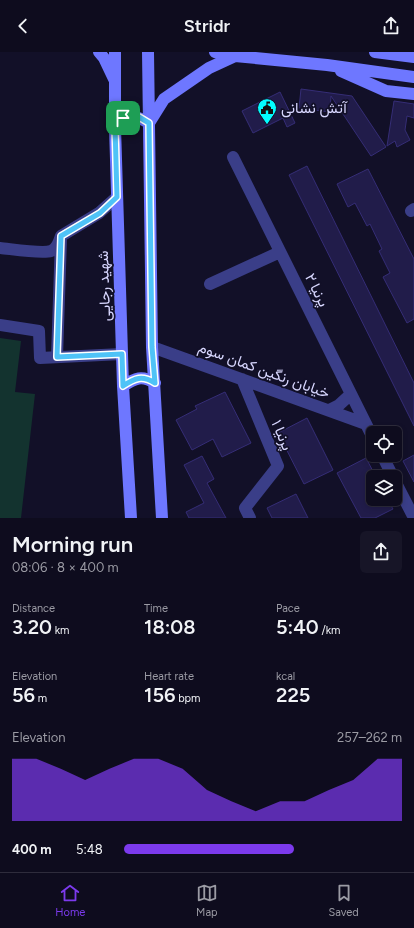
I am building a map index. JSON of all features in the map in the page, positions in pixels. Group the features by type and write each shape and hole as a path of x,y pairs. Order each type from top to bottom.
{"street":[{"path":"99,52 104,58 115,80"},
{"name":"شهید رجایی","path":"115,52 115,127 123,386 131,518"},
{"path":"148,52 152,347 162,518"},
{"path":"215,52 235,56 327,65 414,77"},
{"path":"378,53 414,58"},
{"path":"149,123 164,99 209,68 235,56"},
{"path":"327,65 386,91 414,94"},
{"path":"115,127 123,118 132,116 139,117 149,123"},
{"name":"پرنیا ۲","path":"233,157 366,424"},
{"path":"0,248 42,252 52,251 59,244 61,236 100,213 117,197"},
{"path":"57,357 61,236"},
{"path":"210,284 280,252"},
{"path":"0,325 39,331 40,358 122,354"},
{"name":"خیابان رنگین کمان سوم","path":"152,347 366,424"},
{"path":"123,386 131,380 139,378 155,383"},
{"name":"پرنیا ۱","path":"242,379 278,466 245,508 250,518"},
{"path":"328,410 339,405 351,394"},
{"path":"402,497 410,515"}],"green space":[{"path":"0,338 21,341 15,392 35,394 21,518 0,518"}],"building":[{"path":"301,89 352,96 386,147 371,156 331,96 330,112 299,108"},
{"path":"280,92 295,123 287,127 283,118 253,133 242,111"},
{"path":"394,101 414,104 414,118 407,116 405,130 410,140 397,147 395,141 387,146"},
{"path":"307,166 414,383 414,426 289,175"},
{"path":"368,169 414,259 414,319 407,323 383,277 390,273 379,251 382,249 370,224 367,226 355,203 348,207 337,184"},
{"path":"225,392 251,443 222,457 213,439 192,450 176,420 197,409 195,406"},
{"path":"307,418 333,470 304,484 278,433"},
{"path":"414,455 414,482 403,461"},
{"path":"202,456 214,479 207,483 226,518 189,518 186,512 204,503 184,465"},
{"path":"366,458 366,462 368,462 372,470 366,470 366,506 391,506 393,509 375,518 361,518 337,473"},
{"path":"296,494 308,518 272,518 267,508"}],"place":[{"name":"آتش نشانی","path":"267,125"}],"route":[{"path":"132,116 139,117 149,123 152,347 155,383 139,378 131,380 123,386 122,354 57,357 61,236 100,213 117,197 115,127 123,118 132,116"}]}
